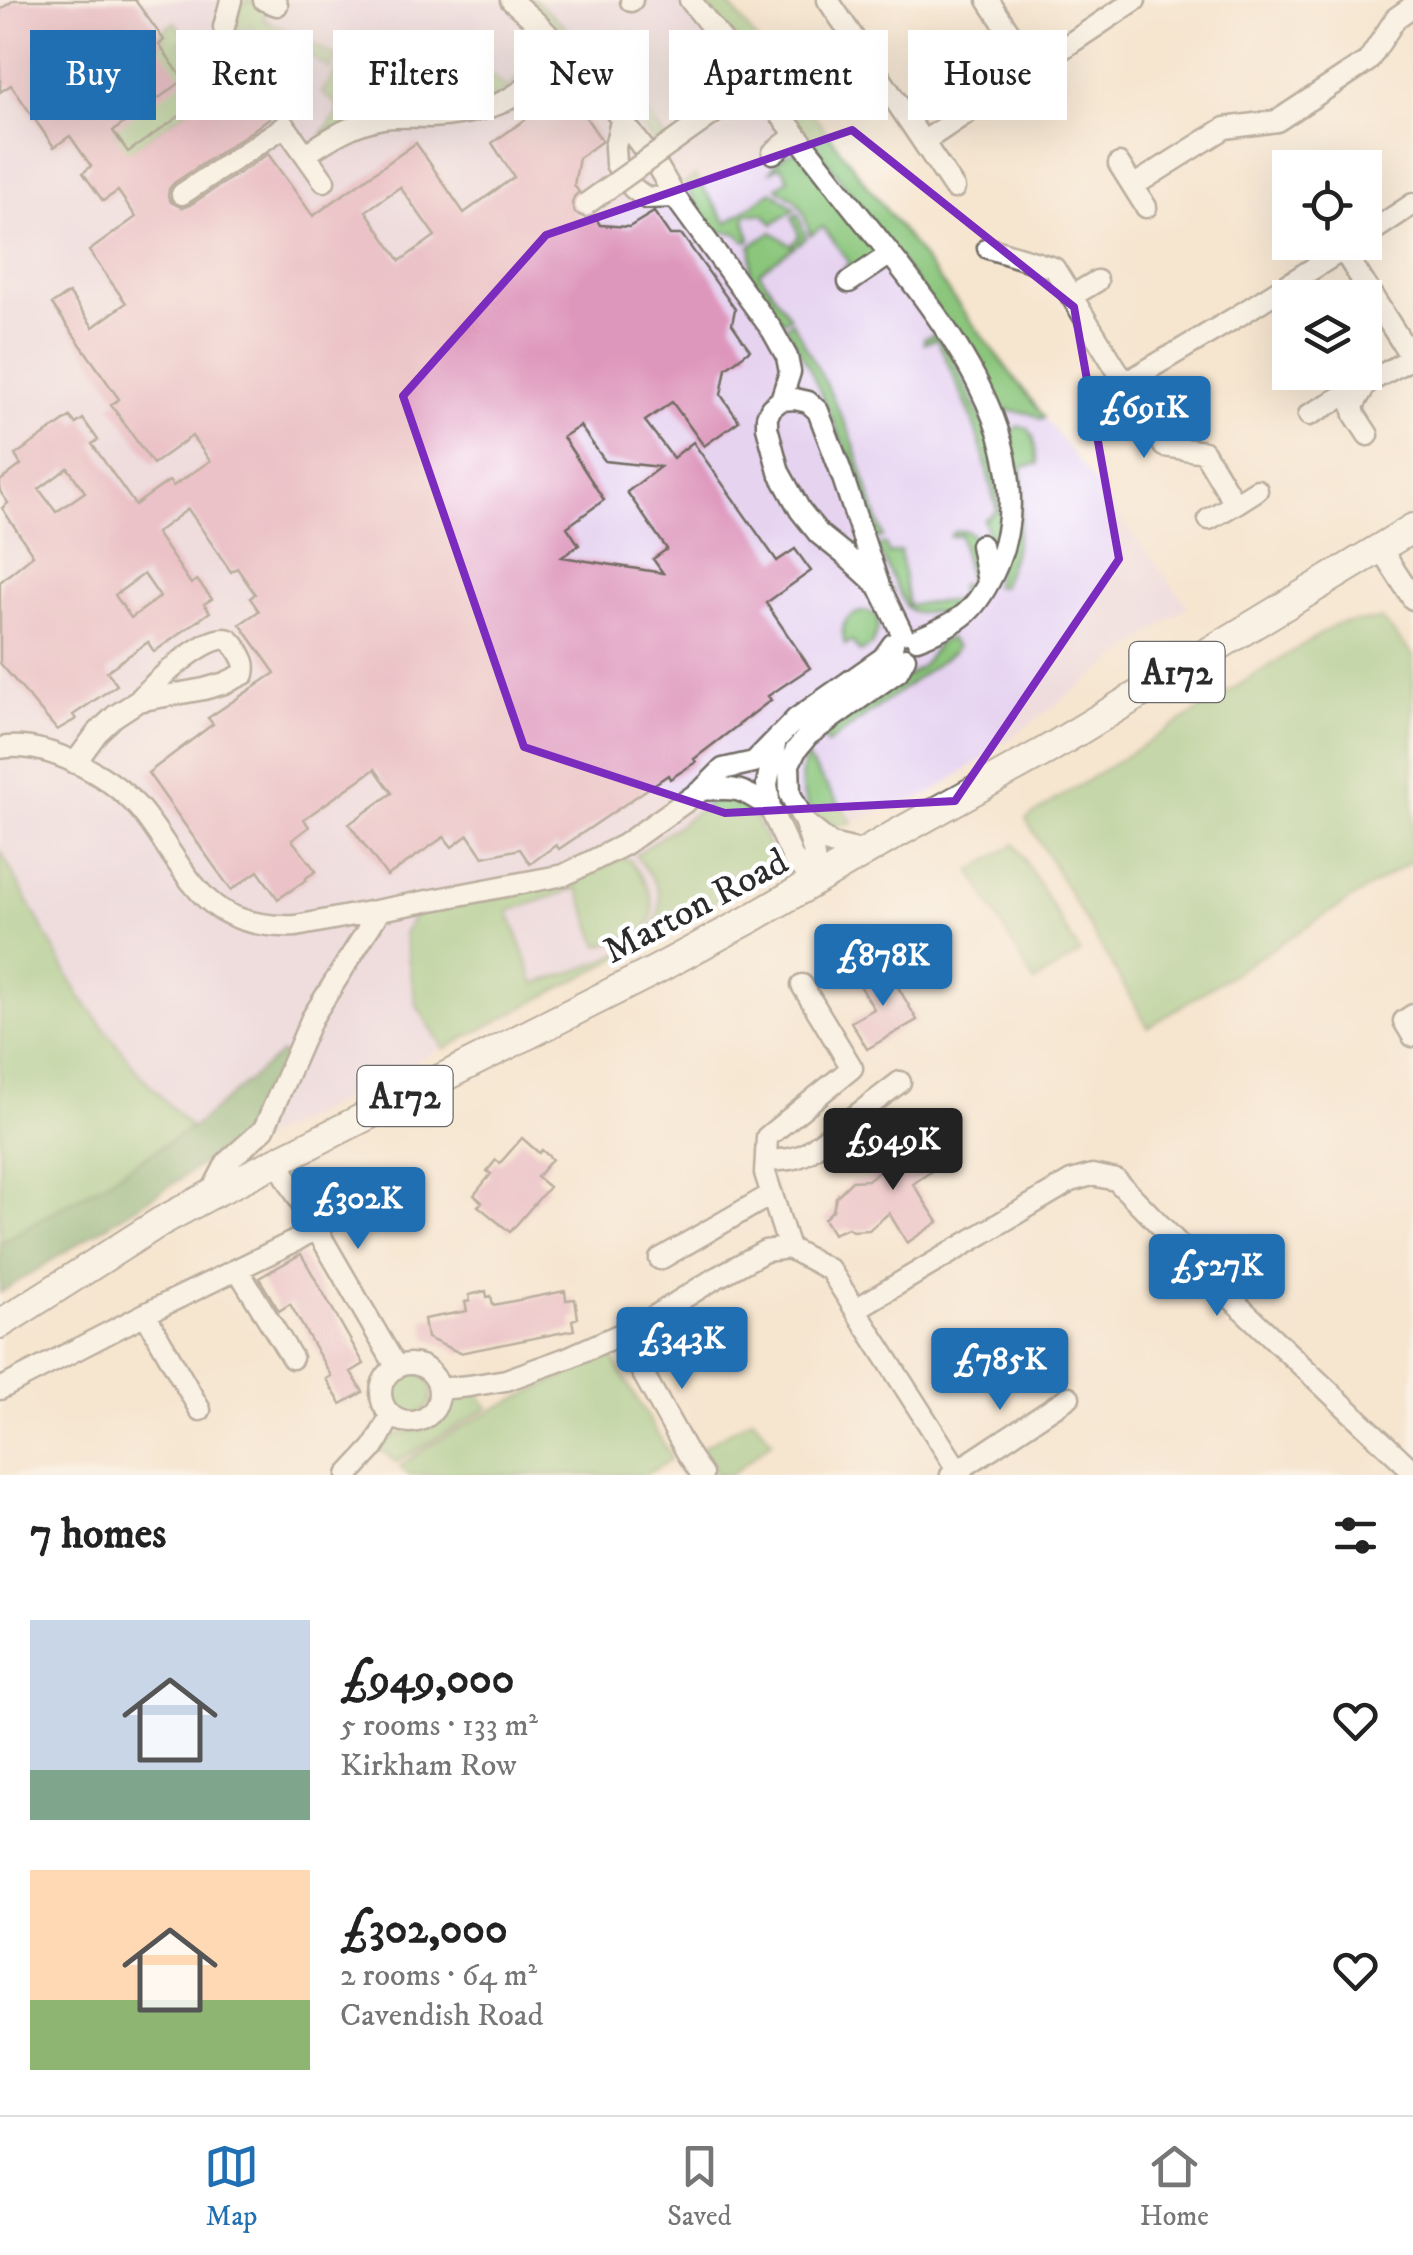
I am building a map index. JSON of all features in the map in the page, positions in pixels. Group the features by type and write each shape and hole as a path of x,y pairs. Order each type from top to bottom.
{"main road":[{"name":"Marton Road","path":"0,1324 210,1194 652,972 817,882 1046,750 1413,528"}],"street":[{"path":"224,27 231,0"},
{"path":"511,0 543,30"},
{"path":"690,0 714,30"},
{"path":"828,0 954,188"},
{"path":"988,0 1008,30"},
{"path":"1067,46 1135,0"},
{"path":"1133,186 1225,128 1277,121 1368,61 1396,18 1413,6"},
{"path":"306,154 356,125 384,118 468,113 514,95"},
{"path":"586,204 704,120"},
{"path":"0,748 30,747 54,753 114,788 136,806 183,870 220,910 274,927 317,922 564,875 624,846 702,790 723,769 754,762 796,719 883,658 959,621 988,584 1006,544 1010,499 1005,457 995,421 980,387 938,320 784,120"},
{"path":"923,142 956,120"},
{"path":"622,121 615,146 616,164 632,188 646,198 675,198"},
{"path":"622,121 772,330 787,358 790,372 781,400 767,417 779,472 818,534 878,586"},
{"path":"182,194 285,126 324,181"},
{"path":"773,153 796,135"},
{"path":"1120,164 1146,207"},
{"path":"1382,225 1413,204"},
{"path":"988,248 1054,268 1164,446 1204,452 1235,504"},
{"path":"849,282 889,255"},
{"path":"1125,382 1327,260"},
{"path":"1357,260 1412,359 1382,374"},
{"path":"1072,296 1098,281"},
{"path":"1309,415 1353,390"},
{"path":"1362,390 1352,406 1368,435"},
{"path":"781,400 808,402 818,411 878,586 905,644 898,671 808,735 789,764 790,794 805,822 817,882"},
{"path":"1209,519 1257,490"},
{"path":"981,545 988,584"},
{"path":"1380,548 1413,599"},
{"path":"76,763 97,733 184,657 224,638 232,642 245,662 244,674 225,683 138,701"},
{"path":"776,740 767,784 770,808 794,860 817,882"},
{"path":"702,790 743,790 770,808"},
{"path":"805,822 831,844 865,852"},
{"path":"210,1194 226,1162 264,1129 312,1018 380,910"},
{"path":"788,1248 765,1174 768,1137 852,1068 802,985"},
{"path":"1413,1015 1404,1021 1413,1036"},
{"path":"766,1161 808,1153 900,1082"},
{"path":"277,1161 397,1368"},
{"path":"856,1309 1071,1181 1092,1175 1116,1180 1244,1310 1413,1471"},
{"path":"660,1259 772,1194"},
{"path":"0,1388 315,1229"},
{"path":"439,1389 506,1380 567,1358 639,1326 765,1252 788,1248 830,1270 957,1473 1069,1397"},
{"path":"238,1270 292,1358"},
{"path":"145,1314 200,1410"},
{"path":"621,1334 702,1475"},
{"path":"406,1364 431,1373 439,1389 436,1406 424,1419 407,1422 391,1415 382,1399 390,1373 397,1368 406,1364"},
{"path":"348,1475 374,1447 391,1415"}],"highlighted area":[{"path":"852,130 1074,307 1119,559 955,801 725,813 524,747 403,396 546,235"}],"shaded area":[{"path":"0,0 726,0 749,30 669,30 669,120 817,120 1188,606 984,758 929,794 838,827 750,878 672,930 295,1124 191,1169 0,930"}],"green space":[{"path":"247,0 258,3 268,9 264,20 286,30 254,30 251,26 237,30 240,7"},
{"path":"529,0 535,0 568,30 557,30"},
{"path":"703,0 726,0 749,30 725,30"},
{"path":"175,22 181,30 176,30 176,118 122,157 111,142 117,137 113,131 119,120 156,120 156,51 164,40 159,33"},
{"path":"313,44 333,55 330,69 313,58"},
{"path":"333,76 333,101 322,93"},
{"path":"494,77 507,88 514,80 514,86 494,98"},
{"path":"649,117 665,137 655,144 637,120"},
{"path":"333,120 389,120 322,134"},
{"path":"796,120 817,120 1044,417 1002,408 979,368"},
{"path":"798,152 876,249 876,254 847,274 844,268 850,263 823,227 810,235 799,205 777,187 789,179 781,166 771,171 773,167 786,155"},
{"path":"695,176 727,223 772,191 795,209 773,224 764,214 748,214 745,217 750,240 745,241 737,233 714,231 684,184"},
{"path":"798,214 806,238 759,272 790,317 783,321 750,276 750,246 772,232 791,245 799,236 792,217"},
{"path":"792,321 851,436 883,537 876,539 854,466 786,326"},
{"path":"935,334 945,341 988,434 1001,517 991,547 984,520 997,511 983,453 937,339 924,343 924,338"},
{"path":"1019,426 1028,428 1033,436 1038,464 1022,467 1019,528 1001,587 994,586 1017,484 1011,436"},
{"path":"957,531 972,535 976,548 978,571 973,590 948,617 910,610 877,546 885,544 889,554 900,551 908,605 959,600 960,585 970,584 960,535 950,537"},
{"path":"867,611 877,616 878,628 872,645 860,652 852,641 845,645 844,626 853,615"},
{"path":"1381,619 1413,655 1413,860 1148,1027 1026,819 1336,624"},
{"path":"949,638 957,647 953,652 827,744 822,737 922,666 939,643"},
{"path":"806,757 853,823 839,827 817,817 810,809 802,787"},
{"path":"728,799 744,806 760,828 772,853 764,870 672,930 444,1049 416,1004 404,933 416,913 562,883 621,858 630,860 647,886 653,906 648,925 635,935 599,946 578,888 509,911 535,984 593,964 634,943 649,930 658,914 657,889 635,855 711,802"},
{"path":"1015,844 1080,953 1034,982 971,871"},
{"path":"0,850 79,995 138,1072 191,1128 0,1243"},
{"path":"281,1053 290,1061 266,1111 250,1129 179,1180 0,1293 0,1243 191,1129"},
{"path":"611,1355 670,1455 670,1460 645,1475 407,1475 400,1466 496,1408"},
{"path":"410,1371 425,1378 432,1393 425,1408 410,1415 395,1408 388,1393 395,1378"},
{"path":"479,1392 488,1408 396,1462 379,1449 394,1435 434,1423 454,1400"},
{"path":"753,1418 772,1441 731,1475 717,1475 701,1448"}],"building":[{"path":"14,0 135,0 164,40 159,45 176,69 176,86 156,100 156,30 30,30 30,112 11,85 0,92 0,10"},
{"path":"176,118 266,120 174,183 168,196 182,208 190,205 268,154 313,216 416,143 464,213 514,177 492,143 525,120 588,120 602,141 579,158 574,185 579,192 572,204 575,213 586,218 594,215 600,225 629,227 654,212 670,235 682,235 735,309 732,324 750,350 726,368 721,395 739,421 704,446 672,402 645,421 673,458 693,442 777,561 795,549 811,571 766,603 810,668 768,696 771,700 694,759 696,762 670,779 668,775 559,849 556,845 530,864 520,849 483,857 468,835 452,847 444,837 387,876 349,824 392,793 375,769 304,819 309,827 292,840 316,871 306,880 278,899 258,871 231,890 148,773 213,724 208,718 275,673 240,624 259,611 250,598 255,594 237,568 231,572 188,509 156,533 191,584 197,580 212,599 204,604 210,612 154,652 148,642 107,671 117,685 57,730 0,663 0,582 33,555 2,508 8,503 0,491 0,481 21,465 15,455 70,417 76,424 83,419 98,440 92,444 135,505 169,481 173,486 210,461 192,436 153,464 111,405 119,399 52,304 69,293 93,327 126,303 89,251 136,217 118,191 103,201 83,173 91,166 70,136 54,147 35,120 128,120 113,131 128,152","holes":["400,187 435,236 400,261 366,211","580,426 605,461 660,467 627,492 667,549 653,559 663,573 562,557 579,545 567,527 604,500 563,437","68,468 85,492 56,512 39,489","144,574 160,597 131,618 115,595"]},
{"path":"886,966 917,1020 867,1049 851,1022 874,1009 858,982"},
{"path":"924,1126 934,1142 945,1133 957,1153 913,1184 938,1222 907,1243 889,1213 869,1230 848,1228 833,1234 824,1219 833,1210 836,1197 852,1181 868,1180 883,1168 887,1174 922,1151 911,1135"},
{"path":"522,1138 552,1159 537,1177 549,1187 510,1232 478,1206 482,1202 474,1195 491,1174 487,1171 496,1160 500,1163"},
{"path":"301,1254 364,1364 351,1372 363,1392 341,1404 326,1379 331,1376 290,1304 279,1311 259,1278"},
{"path":"486,1291 493,1305 565,1291 566,1300 575,1299 578,1318 572,1320 574,1330 460,1353 427,1338 424,1319 467,1311 465,1302 470,1301 469,1295"}]}
